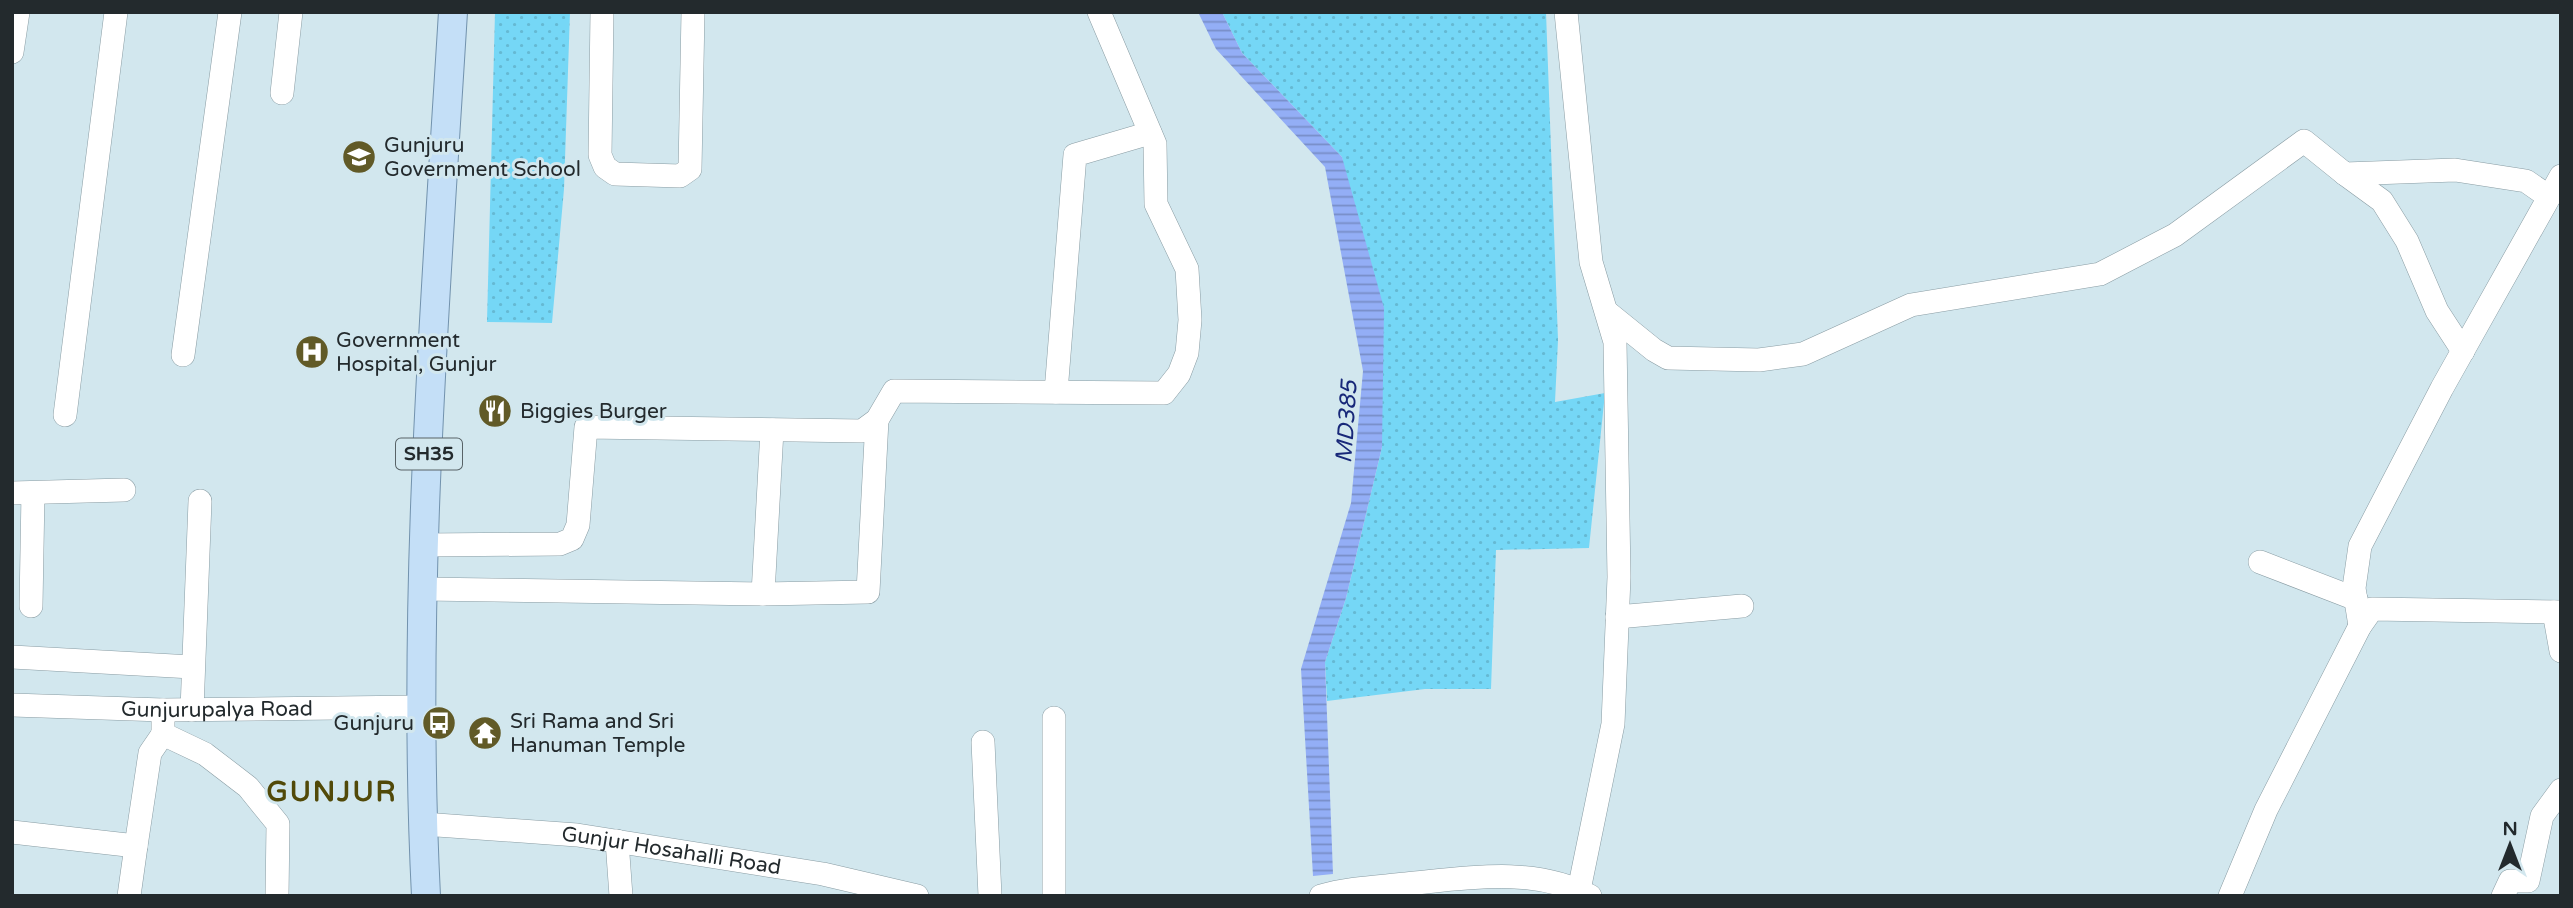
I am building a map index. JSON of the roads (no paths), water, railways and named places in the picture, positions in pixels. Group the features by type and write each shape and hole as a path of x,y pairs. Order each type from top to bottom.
{"main road":[{"name":"SH35","path":"426,896 420,706 434,321 452,12"}],"street":[{"path":"12,52 18,12"},
{"path":"65,415 116,12"},
{"path":"183,355 230,12"},
{"path":"282,93 291,12"},
{"path":"601,12 600,155 605,167 615,174 680,176 690,170 693,12"},
{"path":"425,545 560,544 572,539 579,525 586,427 862,432 877,420 894,391 1164,393 1179,374 1187,353 1190,292 1187,269 1156,204 1155,144 1099,12"},
{"path":"1324,895 1497,875 1554,882 1585,893 1611,747 1617,617 1615,342 1591,262 1566,12"},
{"path":"1056,392 1075,155 1150,133"},
{"path":"1607,312 1668,358 1759,360 1803,354 1911,305 2100,274 2175,235 2304,141 2382,201 2406,240 2437,311 2463,351"},
{"path":"2345,174 2455,170 2526,181 2549,197"},
{"path":"2360,626 2356,599 2360,546 2463,351 2561,176"},
{"path":"424,589 763,594 868,592 877,420"},
{"path":"763,594 772,430"},
{"path":"31,606 23,493 124,490"},
{"path":"192,710 200,501"},
{"path":"2260,562 2356,599"},
{"path":"1617,617 1742,607"},
{"path":"2230,896 2266,810 2360,626 2372,609 2558,612 2561,652"},
{"path":"12,657 192,667"},
{"name":"Gunjurupalya Road","path":"12,705 163,710 420,706"},
{"path":"129,896 150,753 163,734 163,710"},
{"path":"1054,718 1054,896"},
{"path":"163,734 205,754 237,779 278,824 277,896"},
{"path":"982,742 990,896"},
{"path":"2503,896 2510,881 2528,881 2542,816 2561,790"},
{"name":"Gunjur Hosahalli Road","path":"422,824 577,835 823,874 917,896"},
{"path":"12,832 136,846"},
{"path":"617,841 621,896"}],"place":[{"name":"Gunjuru Government School","path":"359,157"},
{"name":"Government Hospital, Gunjur","path":"312,352"},
{"name":"Biggies Burger","path":"495,411"},
{"name":"Gunjuru","path":"439,723"},
{"name":"Sri Rama and Sri Hanuman Temple","path":"485,733"}],"district":[{"name":"GUNJUR","path":"332,792"}],"water label":[{"name":"MD385","path":"1347,422"}]}
